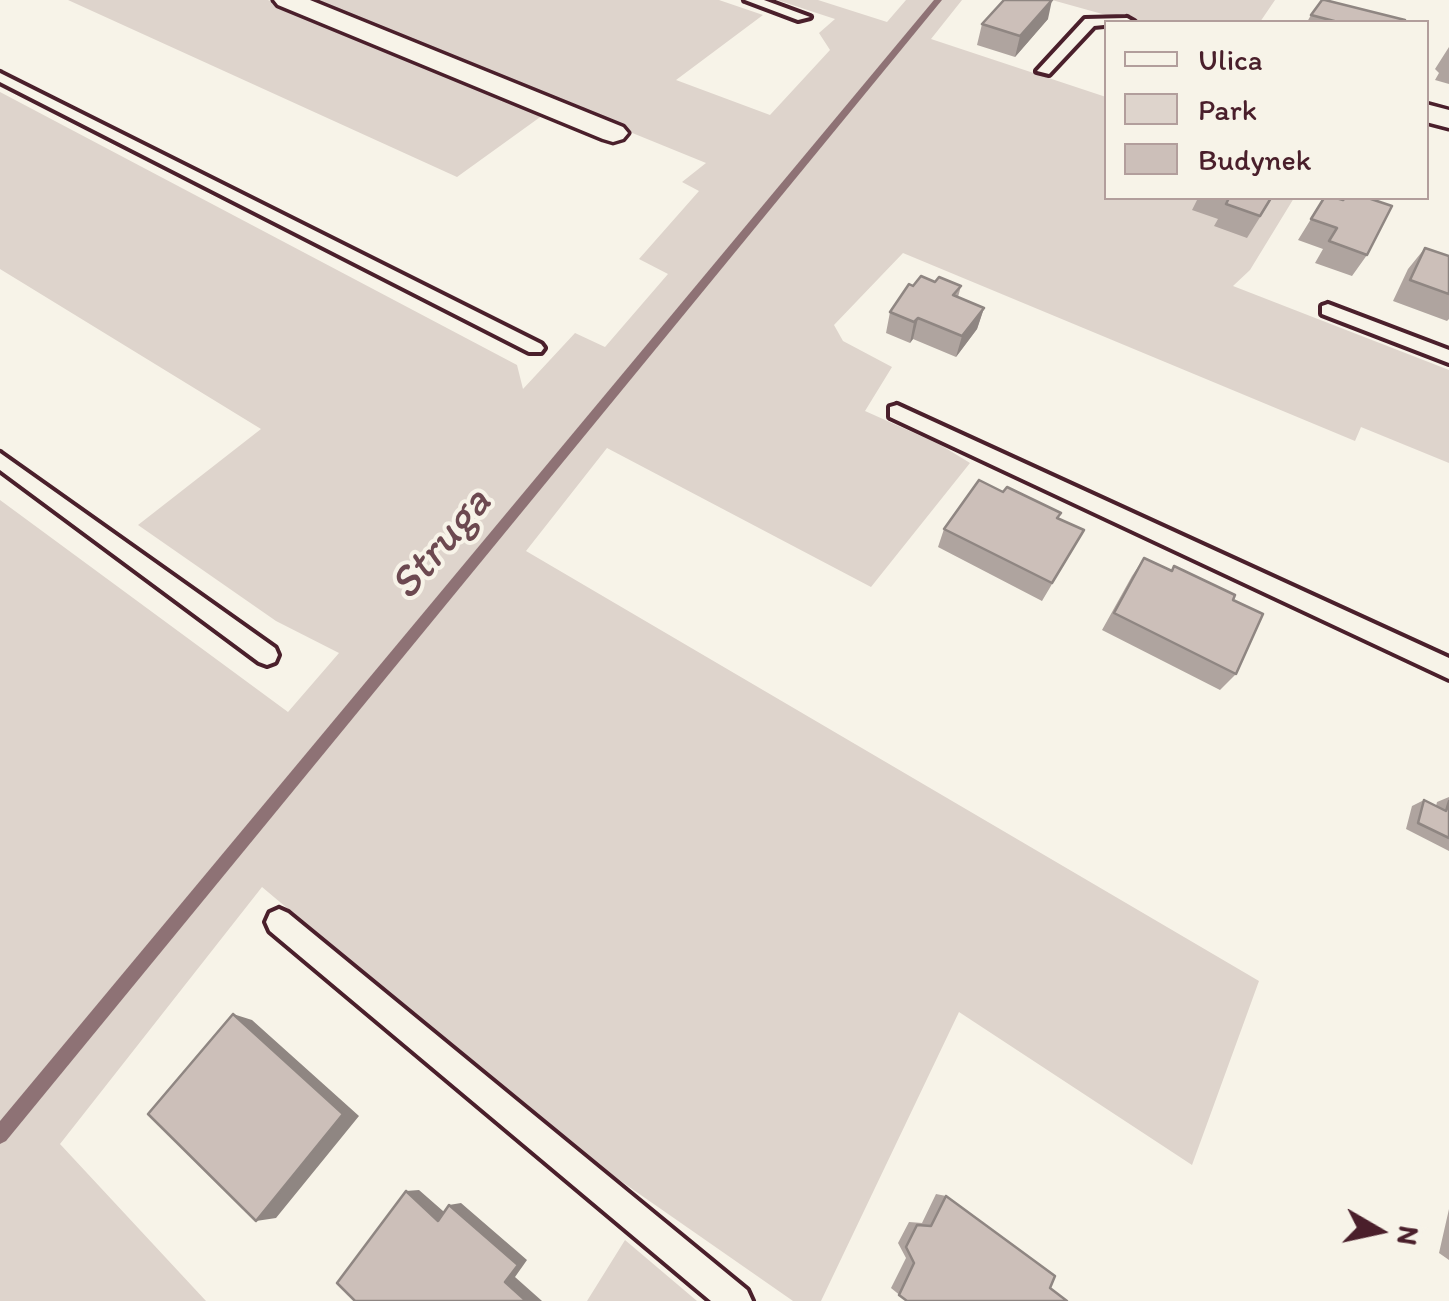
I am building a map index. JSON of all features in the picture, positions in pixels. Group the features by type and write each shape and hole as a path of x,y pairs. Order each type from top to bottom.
{"street":[{"path":"288,0 613,133"}],"lane":[{"path":"751,0 803,17"},
{"path":"1044,71 1090,22 1104,22"},
{"path":"0,77 535,348"},
{"path":"1328,310 1449,357"},
{"path":"897,412 1449,669"},
{"path":"0,460 267,655"},
{"path":"279,922 736,1301"}],"green space":[{"path":"68,0 268,0 543,115 457,177"},
{"path":"306,0 719,0 763,15 676,80 770,115 830,50 819,33 835,19 777,0 818,0 887,22 906,0 962,0 931,39 1104,96 1104,200 1293,200 1250,270 1233,286 1449,370 1449,463 1361,427 1355,441 903,253 834,325 843,341 892,367 865,411 939,444 970,463 871,587 607,448 526,551 1259,981 1192,1165 959,1012 821,1301 793,1301 569,1145 262,887 60,1144 206,1301 0,1301 0,500 288,712 339,653 276,621 138,525 261,429 0,269 0,92 517,365 523,389 575,333 605,347 668,274 639,259 699,191 682,182 706,163"},
{"path":"1052,0 1275,0 1261,20 1124,20"},
{"path":"625,1240 697,1301 587,1301"}],"building":[{"path":"1004,0 1052,0 1020,36 982,24"},
{"path":"1322,0 1405,20 1330,20 1311,15"},
{"path":"1228,200 1270,200 1260,216 1226,204"},
{"path":"1323,200 1374,200 1392,206 1367,255 1329,241 1337,228 1311,219"},
{"path":"1425,248 1449,256 1449,294 1410,280"},
{"path":"921,276 935,282 939,277 961,286 953,295 984,308 962,336 918,318 914,322 890,312 909,284 913,286"},
{"path":"979,480 1003,492 1007,487 1061,513 1057,518 1084,530 1052,583 944,529"},
{"path":"1144,558 1172,571 1174,566 1235,595 1233,600 1263,614 1236,674 1114,613"},
{"path":"1424,800 1446,811 1449,801 1449,838 1418,823"},
{"path":"233,1014 343,1114 256,1221 148,1114"},
{"path":"406,1191 438,1221 449,1205 518,1265 505,1282 526,1301 355,1301 337,1283"},
{"path":"946,1196 1055,1276 1050,1288 1067,1301 907,1301 899,1295 914,1263 906,1247 917,1225 931,1226"}],"waterway":[{"name":"Struga","path":"0,1135 938,0"}]}
